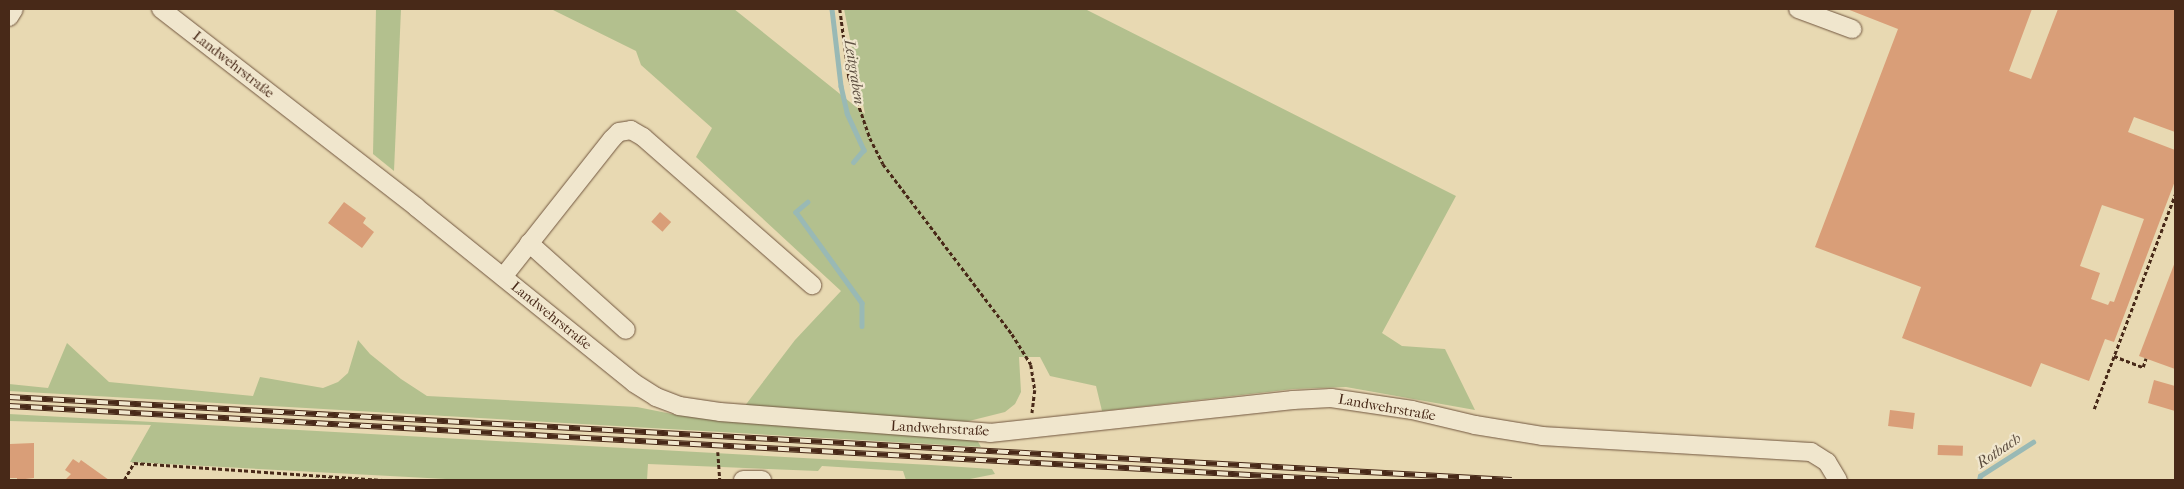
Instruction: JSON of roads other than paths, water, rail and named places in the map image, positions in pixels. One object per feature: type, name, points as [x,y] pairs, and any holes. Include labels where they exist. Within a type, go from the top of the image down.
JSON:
[{"type":"street","points":[[9,17],[14,9]]},
{"type":"street","name":"Landwehrstraße","points":[[161,9],[503,277],[634,383],[656,397],[679,406],[720,412],[990,433],[1293,400],[1332,398],[1395,407],[1475,425],[1542,436],[1811,452],[1827,462],[1838,480]]},
{"type":"street","points":[[1798,9],[1852,29]]},
{"type":"street","points":[[503,277],[612,139],[619,132],[631,130],[643,137],[812,285]]},
{"type":"street","points":[[529,244],[626,330]]},
{"type":"waterway","name":"Leitgraben","points":[[832,9],[841,86],[847,113],[864,150],[854,162]]},
{"type":"waterway","name":"Leitgraben","points":[[808,202],[796,212],[862,303],[862,326]]},
{"type":"waterway","name":"Rotbach","points":[[1979,480],[1980,476],[2033,442]]},
{"type":"railway","points":[[9,397],[1512,480]]},
{"type":"railway","points":[[9,406],[1339,480]]}]
